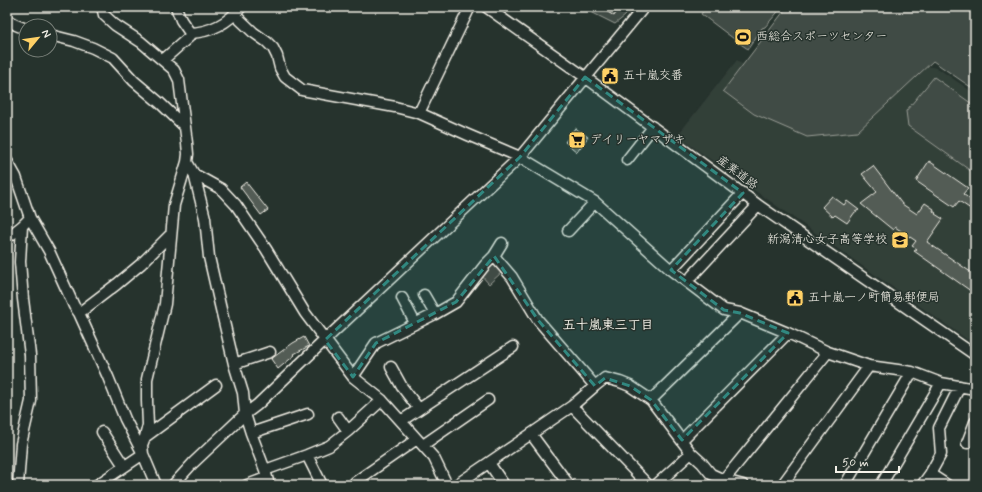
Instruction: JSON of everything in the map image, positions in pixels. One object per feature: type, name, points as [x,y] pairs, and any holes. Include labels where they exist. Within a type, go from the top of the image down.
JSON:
[{"type":"street","points":[[102,7],[104,15],[115,26],[141,42],[174,70],[179,80],[188,154],[174,205],[165,304],[147,379],[148,425],[142,445],[142,454]]},
{"type":"street","points":[[176,7],[181,20],[190,33]]},
{"type":"street","points":[[420,113],[470,7]]},
{"type":"street","name":"産業道路","points":[[486,7],[585,77],[758,205],[975,356]]},
{"type":"street","points":[[173,485],[245,414],[257,405],[520,157],[644,7]]},
{"type":"street","points":[[190,33],[218,27],[238,11],[253,32],[273,48],[285,78],[302,90],[420,113],[520,157],[595,202],[671,270],[724,310],[740,313],[828,352],[869,366],[912,372],[941,383],[975,389]]},
{"type":"street","points":[[7,20],[18,26]]},
{"type":"street","points":[[163,60],[189,38],[190,33]]},
{"type":"street","points":[[58,37],[87,45],[113,58],[134,81],[184,126]]},
{"type":"street","points":[[627,160],[653,127]]},
{"type":"street","points":[[7,161],[16,177],[30,218],[49,251],[108,377],[125,419],[156,485]]},
{"type":"street","points":[[187,162],[194,174],[204,218],[211,264],[225,332],[243,393],[245,414],[267,477]]},
{"type":"street","points":[[194,174],[221,189],[236,205],[266,249],[305,312],[325,340],[353,377],[382,400],[434,458],[447,485]]},
{"type":"street","points":[[671,270],[743,193]]},
{"type":"street","points":[[568,231],[595,202]]},
{"type":"street","points":[[692,276],[758,205]]},
{"type":"street","points":[[7,238],[30,218]]},
{"type":"street","points":[[18,485],[21,444],[31,400],[30,355],[20,262],[22,226]]},
{"type":"street","points":[[78,313],[136,269],[171,234]]},
{"type":"street","points":[[353,377],[376,343],[456,302],[485,265],[494,256],[502,243]]},
{"type":"street","points":[[494,256],[512,277],[538,320],[595,386]]},
{"type":"street","points":[[424,295],[435,314]]},
{"type":"street","points":[[402,298],[415,323]]},
{"type":"street","points":[[651,400],[740,313]]},
{"type":"street","points":[[682,440],[788,333]]},
{"type":"street","points":[[401,421],[514,346]]},
{"type":"street","points":[[234,364],[270,352]]},
{"type":"street","points":[[456,485],[572,406],[605,378],[630,386],[651,400],[691,453],[711,474],[733,483],[828,352]]},
{"type":"street","points":[[782,485],[869,366]]},
{"type":"street","points":[[391,367],[402,387],[419,409]]},
{"type":"street","points":[[845,485],[912,372]]},
{"type":"street","points":[[881,485],[941,383]]},
{"type":"street","points":[[145,437],[216,385]]},
{"type":"street","points":[[922,485],[941,454],[939,428],[960,386]]},
{"type":"street","points":[[247,485],[267,477],[307,455],[329,446],[382,400]]},
{"type":"street","points":[[356,485],[355,482],[488,400]]},
{"type":"street","points":[[572,406],[648,485]]},
{"type":"street","points":[[251,433],[308,414]]},
{"type":"street","points":[[338,417],[348,431]]},
{"type":"street","points":[[967,443],[975,422]]},
{"type":"street","points":[[102,432],[124,466]]},
{"type":"street","points":[[531,434],[569,485]]},
{"type":"street","points":[[656,485],[691,453]]},
{"type":"street","points":[[97,485],[142,454]]},
{"type":"street","points":[[307,455],[322,485]]},
{"type":"street","points":[[489,463],[504,485]]},
{"type":"street","points":[[930,474],[947,485]]},
{"type":"highlighted area","points":[[585,77],[743,193],[671,270],[724,310],[740,313],[788,333],[682,440],[651,400],[630,386],[605,378],[595,386],[538,320],[494,256],[456,302],[376,343],[353,377],[325,340],[520,157]]},
{"type":"shaded area","points":[[581,7],[632,7],[625,16],[615,24]]},
{"type":"shaded area","name":"西総合スポーツセンター","points":[[706,7],[782,7],[765,27],[762,28],[748,49],[701,14]]},
{"type":"shaded area","points":[[787,7],[975,7],[975,90],[933,61],[857,132],[807,137],[754,114],[723,91]]},
{"type":"shaded area","name":"新潟清心女子高等学校","points":[[737,60],[769,85],[928,66],[939,69],[975,94],[975,345],[677,136]]},
{"type":"shaded area","points":[[934,77],[975,106],[975,174],[908,126],[906,111]]},
{"type":"shaded area","points":[[494,262],[502,272],[489,284],[480,274]]},
{"type":"building","points":[[600,7],[620,7],[614,16]]},
{"type":"building","name":"五十嵐交番","points":[[609,70],[616,76],[611,82],[604,77]]},
{"type":"building","name":"デイリーヤマザキ","points":[[575,128],[588,137],[577,152],[565,142]]},
{"type":"building","points":[[929,161],[968,188],[963,194],[975,203],[975,212],[959,201],[954,207],[916,181]]},
{"type":"building","points":[[873,166],[902,204],[917,214],[925,203],[934,209],[933,211],[936,213],[935,214],[943,219],[927,242],[975,275],[975,294],[914,251],[917,249],[912,246],[916,241],[895,227],[893,230],[861,204],[877,192],[862,174]]},
{"type":"building","points":[[246,182],[268,210],[261,215],[240,187]]},
{"type":"building","points":[[832,196],[844,205],[847,201],[859,210],[855,212],[847,223],[835,215],[833,217],[822,207]]},
{"type":"building","points":[[304,337],[309,346],[294,354],[295,355],[278,369],[271,359]]},
{"type":"place","name":"西総合スポーツセンター","points":[[743,37]]},
{"type":"place","name":"五十嵐交番","points":[[610,76]]},
{"type":"place","name":"デイリーヤマザキ","points":[[577,140]]},
{"type":"place","name":"新潟清心女子高等学校","points":[[900,240]]},
{"type":"place","name":"五十嵐一ノ町簡易郵便局","points":[[795,298]]},
{"type":"district","name":"五十嵐東三丁目","points":[[608,325]]}]
